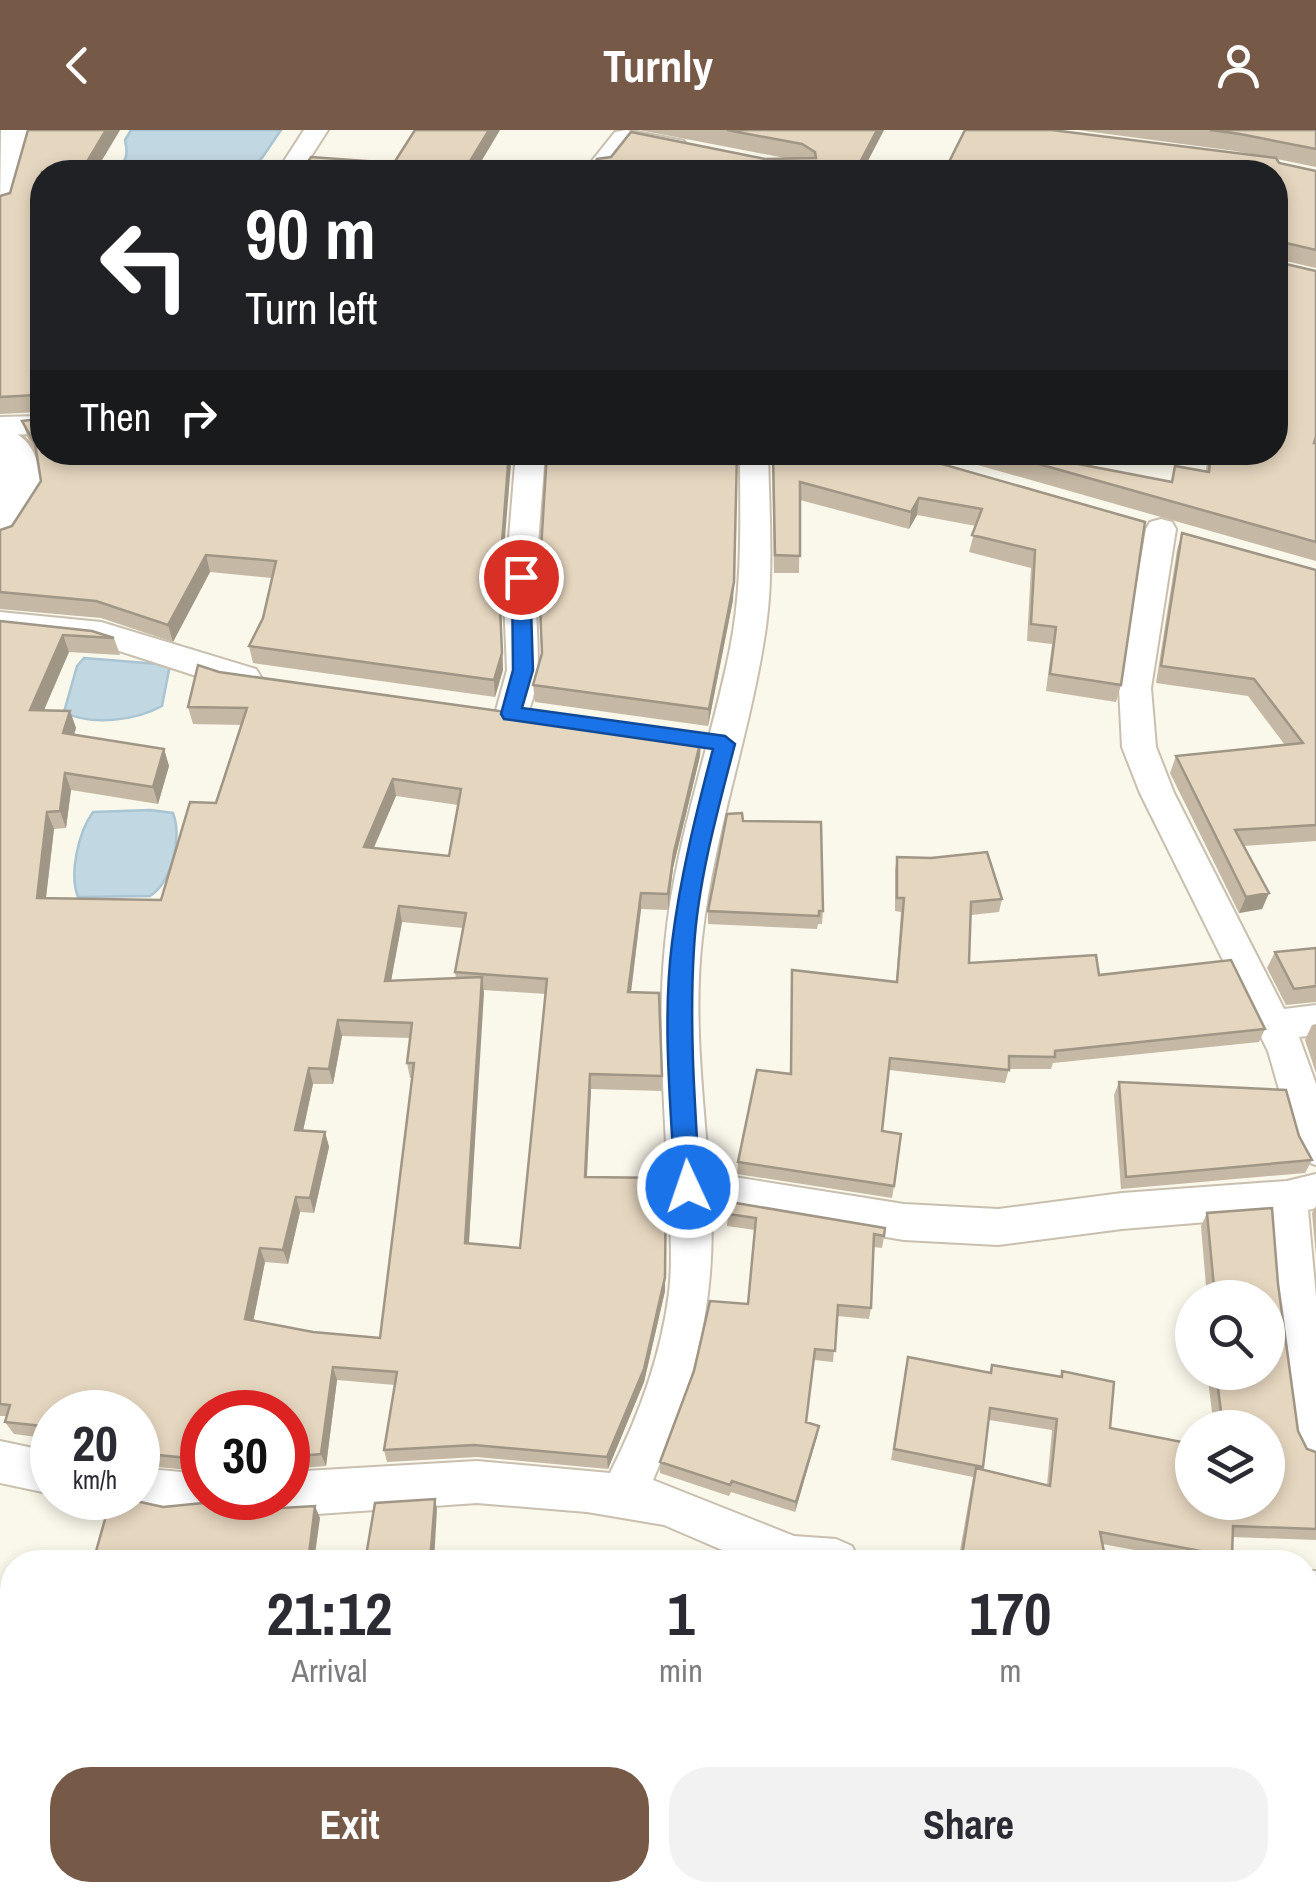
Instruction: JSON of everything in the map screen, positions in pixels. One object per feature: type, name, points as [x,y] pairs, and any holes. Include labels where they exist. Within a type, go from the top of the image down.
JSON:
[{"type":"street","points":[[0,201],[8,151],[18,130]]},
{"type":"street","points":[[297,160],[316,130]]},
{"type":"street","points":[[605,160],[624,137],[704,152]]},
{"type":"street","points":[[0,426],[30,425]]},
{"type":"street","points":[[0,440],[16,452],[23,496],[0,532]]},
{"type":"street","points":[[511,714],[523,670],[520,599],[530,465]]},
{"type":"street","points":[[621,1498],[640,1462],[674,1372],[692,1263],[681,1070],[683,945],[701,838],[747,645],[752,600],[754,465]]},
{"type":"street","points":[[1196,539],[1146,524],[1135,688],[1139,747],[1157,794],[1287,1051],[1316,1148]]},
{"type":"street","points":[[0,623],[102,633],[224,674],[278,682]]},
{"type":"street","points":[[474,709],[549,719]]},
{"type":"street","points":[[686,738],[725,744]]},
{"type":"street","points":[[1274,1026],[1316,1020]]},
{"type":"street","points":[[688,1187],[904,1222],[998,1226],[1302,1195],[1295,1296],[1316,1442]]},
{"type":"street","points":[[0,1462],[30,1468]]},
{"type":"street","points":[[310,1493],[477,1482],[587,1490],[666,1504],[774,1550]]},
{"type":"water","points":[[131,130],[281,130],[260,160],[124,160],[125,140]]},
{"type":"water","points":[[84,658],[170,665],[162,706],[113,720],[87,719],[64,712],[77,666]]},
{"type":"water","points":[[93,812],[173,813],[175,823],[173,858],[158,889],[150,896],[78,897],[74,877],[76,854]]},
{"type":"building","points":[[28,130],[106,130],[88,160],[30,160],[30,395],[0,397],[0,196],[10,193]]},
{"type":"building","points":[[415,130],[489,130],[471,160],[396,160]]},
{"type":"building","points":[[727,130],[877,130],[861,160],[596,160],[611,157],[631,132],[765,159],[816,158],[815,152],[802,144]]},
{"type":"building","points":[[965,130],[1052,130],[1277,160],[950,160]]},
{"type":"building","points":[[1210,130],[1316,130],[1316,149],[1240,134]]},
{"type":"building","points":[[311,157],[352,160],[309,160]]},
{"type":"building","points":[[1288,165],[1316,171],[1316,250],[1288,243]]},
{"type":"building","points":[[1288,265],[1316,271],[1316,542],[1042,465],[1084,465],[1172,482],[1175,466],[1209,472],[1210,465],[1288,465]]},
{"type":"building","points":[[38,465],[508,465],[499,582],[502,653],[494,680],[249,646],[263,618],[276,561],[206,555],[168,625],[96,601],[0,592],[0,530],[12,526],[41,481]]},
{"type":"building","points":[[546,465],[737,465],[734,582],[709,709],[533,685],[542,653],[539,582]]},
{"type":"building","points":[[773,465],[946,465],[1145,522],[1121,685],[1050,674],[1056,627],[1031,624],[1035,550],[972,535],[982,509],[919,498],[911,512],[800,482],[800,556],[775,555]]},
{"type":"building","points":[[1182,533],[1316,570],[1316,825],[1235,830],[1269,893],[1246,897],[1176,756],[1303,743],[1254,679],[1161,666]]},
{"type":"building","points":[[0,621],[92,631],[114,638],[63,635],[30,710],[70,711],[63,733],[164,749],[153,787],[65,773],[60,811],[47,812],[37,898],[161,900],[190,802],[216,803],[247,708],[188,707],[198,665],[219,672],[701,739],[668,894],[641,893],[628,992],[659,993],[662,1076],[590,1074],[585,1177],[666,1178],[665,1277],[644,1369],[607,1457],[474,1445],[384,1450],[397,1372],[333,1367],[321,1454],[310,1455],[310,1390],[180,1390],[180,1457],[160,1455],[160,1390],[30,1390],[30,1425],[5,1422],[10,1405],[0,1404]],"holes":[[[393,779],[461,789],[449,856],[364,847]],[[399,906],[466,913],[455,972],[547,979],[520,1248],[465,1243],[482,977],[385,981]],[[338,1020],[412,1023],[407,1063],[414,1063],[380,1338],[313,1332],[245,1319],[260,1248],[283,1250],[296,1197],[310,1198],[325,1132],[295,1130],[309,1068],[329,1069]]]},
{"type":"building","points":[[742,813],[743,821],[821,822],[823,911],[819,911],[819,916],[708,911],[727,814]]},
{"type":"building","points":[[987,852],[1002,899],[971,902],[969,963],[1096,955],[1099,975],[1231,960],[1265,1029],[1055,1051],[1055,1057],[1009,1056],[1009,1070],[890,1058],[882,1131],[901,1134],[894,1186],[738,1162],[757,1070],[791,1074],[792,970],[897,982],[904,898],[897,898],[897,857]]},
{"type":"building","points":[[1316,948],[1316,986],[1294,989],[1275,952]]},
{"type":"building","points":[[1119,1082],[1286,1090],[1299,1136],[1312,1160],[1126,1177]]},
{"type":"building","points":[[730,1202],[885,1228],[884,1236],[874,1234],[871,1308],[838,1305],[835,1351],[815,1349],[806,1422],[819,1426],[796,1502],[660,1462],[694,1371],[710,1301],[748,1304],[756,1218],[728,1214]]},
{"type":"building","points":[[1272,1208],[1278,1280],[1213,1280],[1207,1213]]},
{"type":"building","points":[[1285,1335],[1298,1431],[1307,1449],[1316,1452],[1316,1529],[1233,1526],[1232,1550],[1195,1550],[1100,1532],[1104,1550],[963,1550],[976,1468],[1050,1486],[1057,1419],[990,1408],[983,1467],[894,1449],[908,1357],[991,1373],[992,1365],[1062,1377],[1062,1371],[1114,1382],[1110,1428],[1175,1441],[1175,1520],[1285,1520],[1285,1410],[1221,1410],[1218,1390],[1285,1390]]},
{"type":"building","points":[[435,1499],[431,1550],[367,1550],[375,1503]]},
{"type":"building","points":[[180,1505],[180,1520],[310,1520],[310,1506],[315,1506],[310,1550],[96,1550],[105,1520],[160,1520],[160,1506]]},
{"type":"route","points":[[521,577],[523,670],[511,714],[725,744],[694,872],[683,945],[681,1070],[688,1187]]}]
